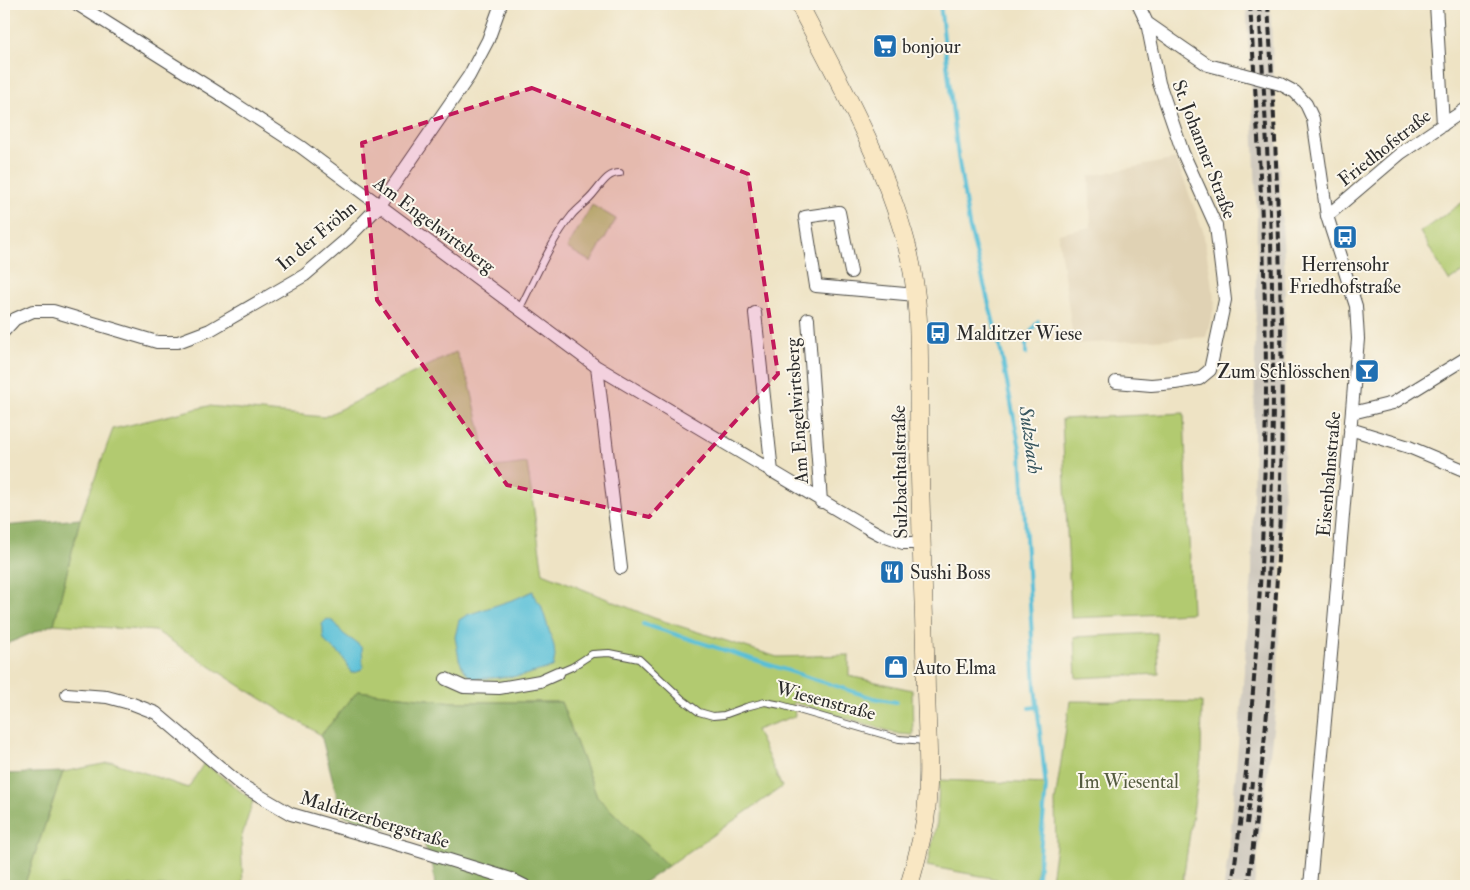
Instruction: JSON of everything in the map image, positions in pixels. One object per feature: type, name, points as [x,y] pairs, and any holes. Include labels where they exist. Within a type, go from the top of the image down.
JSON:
[{"type":"main road","name":"Sulzbachtalstraße","points":[[800,4],[870,143],[883,174],[907,247],[916,295],[920,330],[921,543],[928,787],[925,820],[918,856],[909,886]]},
{"type":"street","name":"Am Engelwirtsberg","points":[[77,4],[285,137],[380,205],[597,367],[821,502],[883,536],[903,543],[921,543]]},
{"type":"street","name":"In der Fröhn","points":[[4,331],[15,319],[32,311],[53,311],[157,342],[178,342],[210,330],[305,275],[347,239],[380,205],[469,76],[488,40],[501,4]]},
{"type":"street","name":"St. Johanner Straße","points":[[1116,382],[1151,385],[1199,379],[1210,370],[1225,300],[1216,226],[1183,153],[1158,83],[1147,24],[1138,4]]},
{"type":"street","points":[[1436,4],[1443,125]]},
{"type":"street","name":"St. Johanner Straße","points":[[1147,24],[1208,65],[1280,84]]},
{"type":"street","name":"Eisenbahnstraße","points":[[1280,84],[1295,92],[1306,104],[1313,119],[1327,216],[1356,306],[1358,338],[1310,886]]},
{"type":"street","name":"Friedhofstraße","points":[[1327,216],[1401,153],[1466,109]]},
{"type":"street","points":[[851,272],[839,212],[805,217],[816,286],[916,295]]},
{"type":"street","name":"Am Engelwirtsberg","points":[[755,312],[772,472]]},
{"type":"street","name":"Am Engelwirtsberg","points":[[808,319],[821,502]]},
{"type":"street","points":[[1352,413],[1394,403],[1466,358]]},
{"type":"street","points":[[597,367],[621,568]]},
{"type":"street","points":[[1350,429],[1408,447],[1466,471]]},
{"type":"street","name":"Wiesenstraße","points":[[446,680],[464,687],[499,688],[540,681],[558,673]]},
{"type":"street","name":"Malditzerbergstraße","points":[[67,694],[107,697],[156,713],[241,786],[291,814],[511,879],[525,886]]},
{"type":"lane","points":[[519,310],[555,241],[568,221],[608,176],[620,173]]},
{"type":"lane","name":"Wiesenstraße","points":[[558,673],[572,667],[592,654],[609,653],[640,659],[688,704],[699,712],[713,716],[724,715],[765,702],[899,739],[928,742]]},
{"type":"highlighted area","points":[[532,88],[748,174],[778,374],[649,517],[507,485],[377,300],[362,143]]},
{"type":"shaded area","points":[[1246,4],[1270,4],[1285,274],[1284,485],[1277,696],[1254,886],[1224,886],[1230,841],[1252,575],[1257,219]]},
{"type":"shaded area","points":[[1176,159],[1203,231],[1215,304],[1206,337],[1074,344],[1058,234],[1091,227],[1089,176]]},
{"type":"green space","points":[[1466,200],[1466,270],[1449,281],[1420,232]]},
{"type":"green space","points":[[592,205],[616,219],[591,262],[567,248]]},
{"type":"green space","points":[[456,352],[470,385],[489,468],[527,463],[543,573],[654,618],[777,657],[849,655],[849,676],[912,690],[913,735],[899,734],[793,702],[795,716],[756,730],[782,787],[668,866],[597,797],[561,702],[453,702],[358,691],[321,735],[242,687],[156,631],[54,624],[80,519],[113,429],[208,406],[324,417]]},
{"type":"green space","points":[[1184,413],[1192,613],[1071,618],[1062,419]]},
{"type":"green space","points":[[80,519],[54,624],[4,645],[4,526]]},
{"type":"green space","points":[[1157,633],[1159,674],[1076,678],[1074,637]]},
{"type":"green space","points":[[358,691],[453,702],[561,702],[597,797],[668,866],[639,886],[435,886],[433,867],[422,839],[342,815],[321,735]]},
{"type":"green space","name":"Im Wiesental","points":[[1070,701],[1202,702],[1201,759],[1182,886],[1050,886],[1056,846],[1055,802]]},
{"type":"green space","points":[[113,762],[188,788],[204,763],[253,801],[241,839],[243,886],[24,886],[63,772]]},
{"type":"green space","points":[[63,772],[24,886],[4,886],[4,774]]},
{"type":"green space","points":[[939,780],[1047,784],[1035,886],[997,886],[997,879],[927,866],[937,822]]},
{"type":"water","points":[[533,591],[534,596],[541,605],[554,646],[553,667],[521,676],[472,679],[463,669],[459,659],[455,637],[459,620],[467,615]]},
{"type":"water","points":[[327,619],[334,622],[342,633],[362,648],[363,668],[357,672],[351,673],[341,655],[325,641],[322,624]]},
{"type":"waterway","name":"Sulzbach","points":[[940,4],[957,149],[969,225],[1001,352],[1021,454],[1035,687],[1046,787],[1037,886]]},
{"type":"waterway","points":[[1026,354],[1026,339],[1038,321]]},
{"type":"waterway","points":[[643,624],[873,698],[896,702]]},
{"type":"waterway","points":[[1029,708],[1037,707]]},
{"type":"railway","points":[[1232,886],[1244,787],[1257,643],[1263,517],[1266,390],[1259,148],[1250,4]]},
{"type":"railway","points":[[1259,4],[1269,183],[1273,329],[1272,483],[1267,598]]},
{"type":"railway","points":[[1248,886],[1269,685],[1277,584],[1281,483],[1282,363],[1279,243],[1268,4]]},
{"type":"railway","points":[[1247,824],[1252,782]]},
{"type":"place","name":"bonjour","points":[[885,46]]},
{"type":"place","name":"Herrensohr Friedhofstraße","points":[[1345,237]]},
{"type":"place","name":"Malditzer Wiese","points":[[938,333]]},
{"type":"place","name":"Zum Schlösschen","points":[[1367,371]]},
{"type":"place","name":"Sushi Boss","points":[[892,572]]},
{"type":"place","name":"Auto Elma","points":[[896,667]]}]
